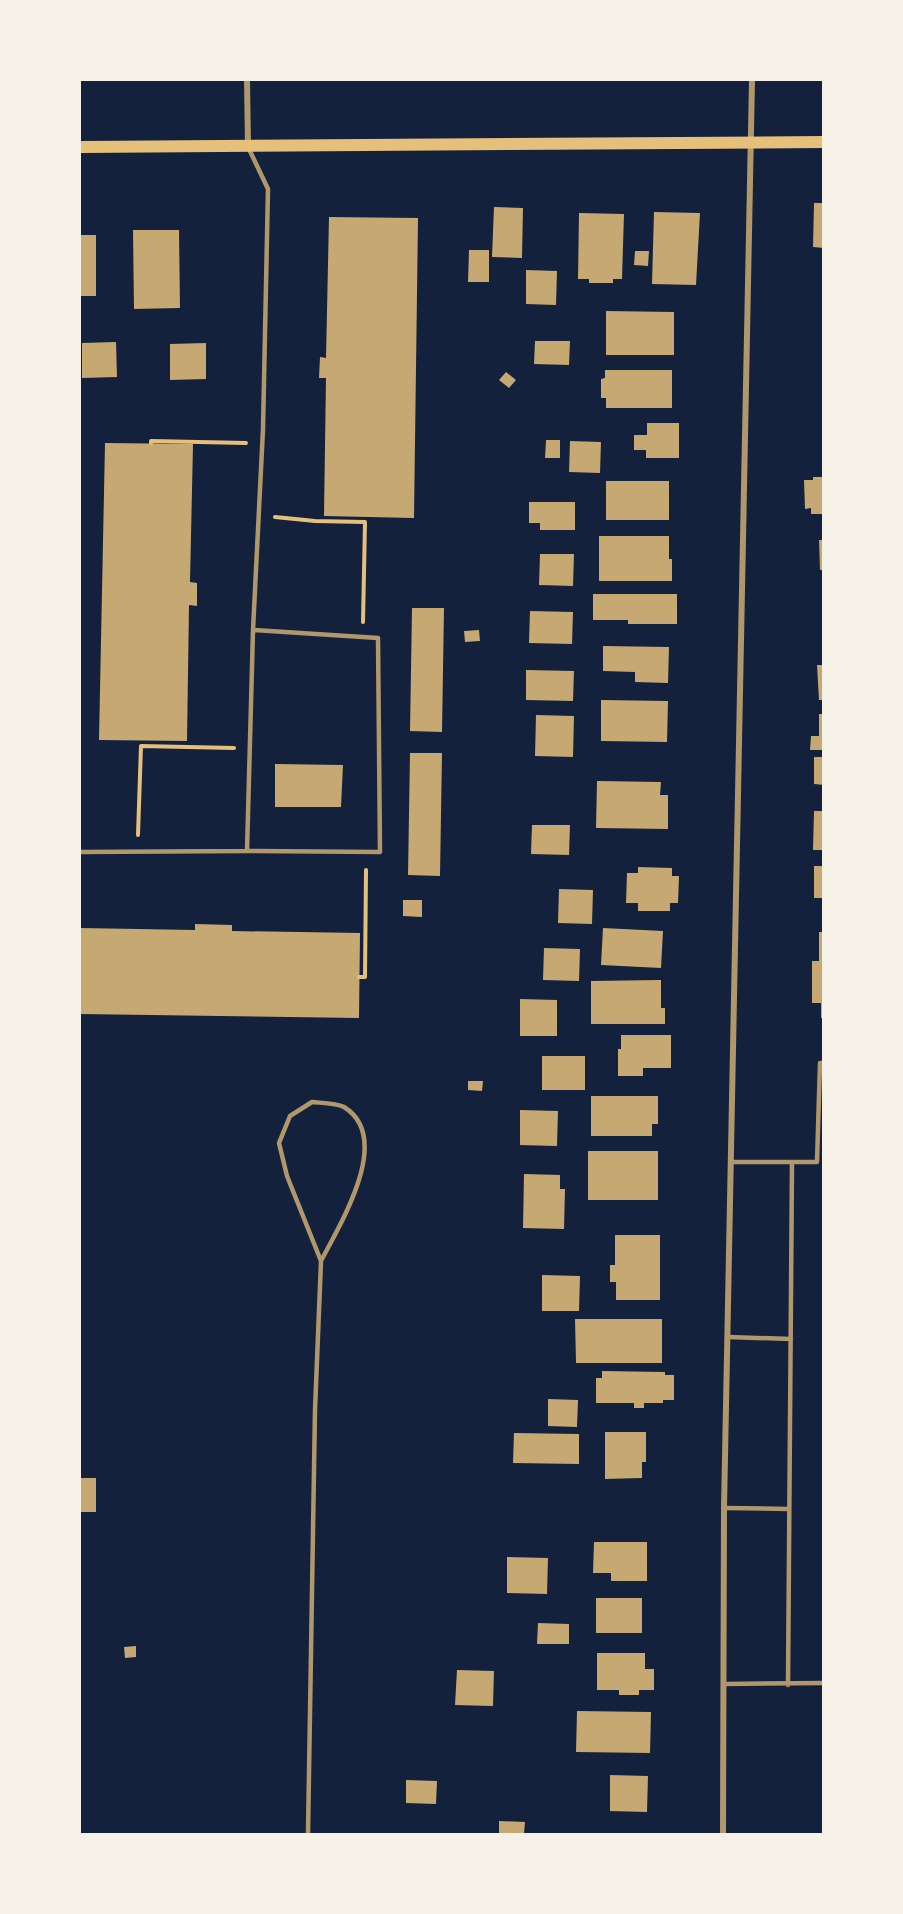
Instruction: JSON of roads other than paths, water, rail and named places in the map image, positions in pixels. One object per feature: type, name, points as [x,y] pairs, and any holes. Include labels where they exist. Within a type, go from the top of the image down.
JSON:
[{"type":"main road","points":[[80,147],[824,142]]},
{"type":"street","points":[[247,80],[248,146]]},
{"type":"street","points":[[723,1834],[724,1508],[752,80]]},
{"type":"lane","points":[[247,850],[253,630],[262,444],[268,189],[248,146]]},
{"type":"lane","points":[[80,852],[247,850],[380,852],[378,638],[253,630]]},
{"type":"lane","points":[[731,1162],[818,1162],[820,1063],[824,1063]]},
{"type":"lane","points":[[308,1834],[315,1410],[321,1261],[357,1185],[366,1147],[359,1121],[343,1106],[312,1102],[290,1116],[279,1143],[287,1176],[321,1261]]},
{"type":"lane","points":[[788,1685],[792,1162]]},
{"type":"lane","points":[[728,1337],[791,1339]]},
{"type":"lane","points":[[724,1508],[789,1509]]},
{"type":"lane","points":[[724,1684],[824,1683]]}]
